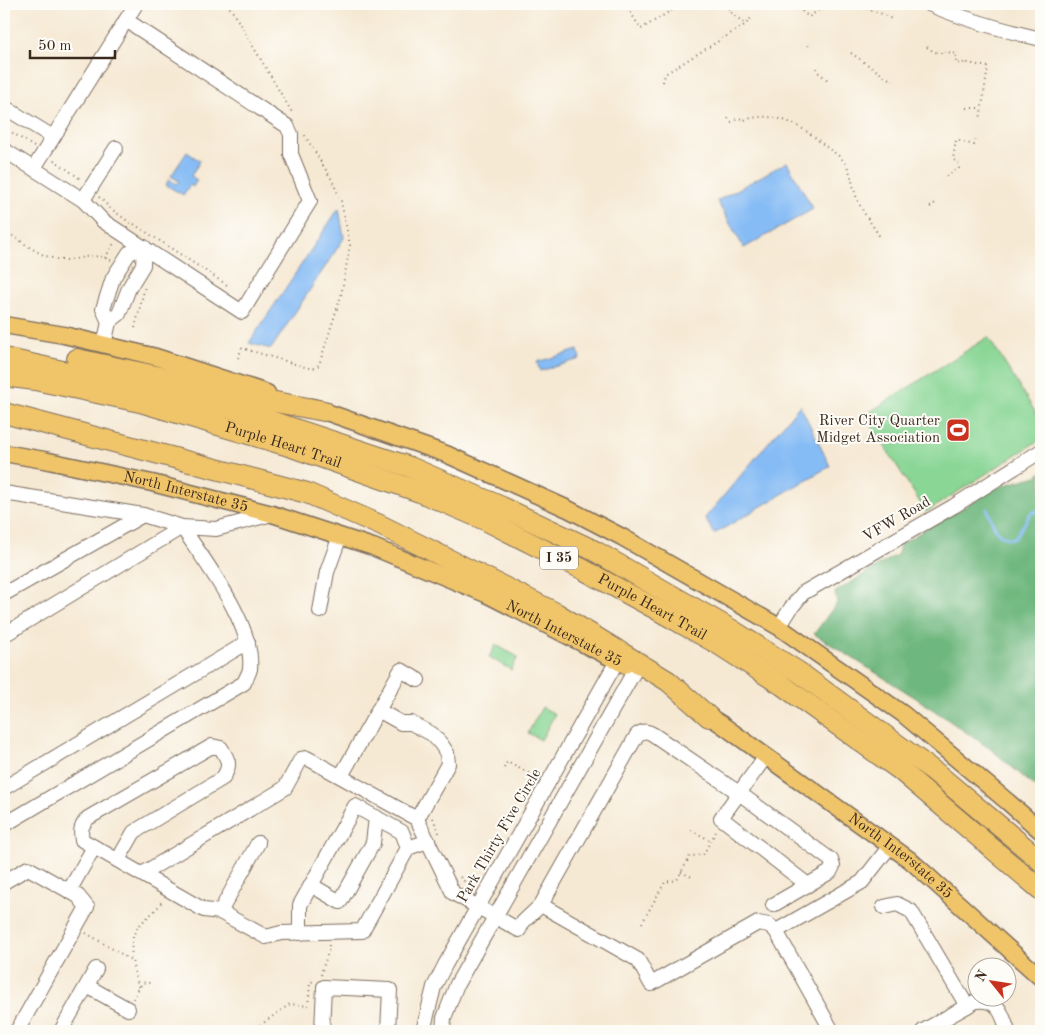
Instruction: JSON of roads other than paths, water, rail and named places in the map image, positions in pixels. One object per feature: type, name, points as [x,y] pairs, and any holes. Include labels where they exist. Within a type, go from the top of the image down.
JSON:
[{"type":"highway","points":[[4,347],[63,356],[179,380],[227,393],[324,411]]},
{"type":"highway","name":"Purple Heart Trail","points":[[4,358],[224,407],[271,421],[410,467],[502,507],[595,551],[732,630],[800,673],[935,772],[1041,861]]},
{"type":"highway","name":"Purple Heart Trail","points":[[4,376],[35,380],[140,402],[292,447],[420,492],[485,520],[654,608],[718,644],[782,685],[900,770],[1041,890]]},
{"type":"highway","points":[[4,413],[307,493],[389,529],[556,613],[668,681],[709,716]]},
{"type":"main road","points":[[4,325],[64,335],[156,357],[324,411],[446,454],[568,509],[622,537],[779,627],[903,714],[1041,831]]},
{"type":"main road","name":"North Interstate 35","points":[[4,453],[152,483],[272,514],[373,547],[486,594],[635,670],[709,716],[910,860],[1041,978]]},
{"type":"street","points":[[34,168],[136,4]]},
{"type":"street","points":[[929,4],[991,27],[1041,39]]},
{"type":"street","points":[[4,150],[83,200],[103,221],[242,312],[310,201],[291,154],[291,134],[287,126],[126,20]]},
{"type":"street","points":[[4,107],[53,137]]},
{"type":"street","points":[[83,200],[116,148]]},
{"type":"street","points":[[104,344],[109,322],[103,309],[113,278],[129,253],[144,247]]},
{"type":"street","points":[[109,322],[120,314],[129,288],[143,265],[144,247]]},
{"type":"street","name":"VFW Road","points":[[779,627],[790,608],[803,593],[954,506],[1041,451]]},
{"type":"street","points":[[4,493],[142,515],[182,527],[216,529],[272,514]]},
{"type":"street","points":[[4,594],[142,515]]},
{"type":"street","points":[[4,636],[182,527]]},
{"type":"street","points":[[4,825],[244,683],[250,671],[248,642],[225,593],[182,527]]},
{"type":"street","points":[[320,611],[327,572],[340,536]]},
{"type":"street","points":[[4,788],[248,642]]},
{"type":"street","name":"Park Thirty Five Circle","points":[[423,1031],[434,987],[445,965],[617,661]]},
{"type":"street","points":[[341,776],[401,670],[418,680]]},
{"type":"street","points":[[443,1031],[444,1018],[456,984],[496,917],[635,670]]},
{"type":"street","points":[[378,710],[401,723],[411,723],[432,734],[442,744],[447,753],[448,764],[418,820]]},
{"type":"street","points":[[142,874],[285,788],[301,759],[311,759],[418,820],[453,893],[518,930],[523,922],[541,905],[637,734],[642,731],[654,735],[740,793],[831,860],[833,866],[830,872],[773,905]]},
{"type":"street","points":[[118,860],[134,832],[223,778],[229,769],[230,761],[221,748],[212,746],[88,818],[82,825],[80,832],[82,840],[204,910],[220,912],[266,937],[281,933],[362,931],[408,848],[428,841]]},
{"type":"street","points":[[766,756],[722,818],[808,885]]},
{"type":"street","points":[[300,933],[300,905],[355,806],[402,832],[408,848]]},
{"type":"street","points":[[310,885],[340,902],[373,843],[376,817]]},
{"type":"street","points":[[373,843],[396,828]]},
{"type":"street","points":[[220,912],[258,843]]},
{"type":"street","points":[[776,931],[862,882],[890,846]]},
{"type":"street","points":[[69,890],[94,847]]},
{"type":"street","points":[[4,882],[28,868],[69,890],[78,896],[87,907],[17,1031]]},
{"type":"street","points":[[884,907],[897,904],[910,911],[967,1006]]},
{"type":"street","points":[[541,905],[638,960],[650,984],[758,924],[769,925],[776,931],[832,1031]]},
{"type":"street","points":[[61,1031],[96,969]]},
{"type":"street","points":[[87,986],[128,1009]]},
{"type":"street","points":[[322,1031],[324,987],[390,990],[388,1031]]},
{"type":"street","points":[[923,1031],[976,1001],[984,1000],[1001,1009],[1008,1031]]},
{"type":"water","points":[[187,152],[200,161],[191,176],[197,180],[193,187],[190,185],[183,195],[166,185],[169,179],[176,184],[179,181],[171,176]]},
{"type":"water","points":[[787,162],[813,209],[744,248],[717,201]]},
{"type":"water","points":[[339,208],[344,238],[271,349],[249,343]]},
{"type":"water","points":[[578,350],[580,359],[540,371],[537,362]]},
{"type":"water","points":[[800,405],[830,466],[714,534],[705,518]]},
{"type":"waterway","points":[[987,509],[996,530],[999,534],[1008,538],[1015,538],[1031,513],[1041,510]]},
{"type":"place","name":"River City Quarter Midget Association","points":[[958,430]]}]
